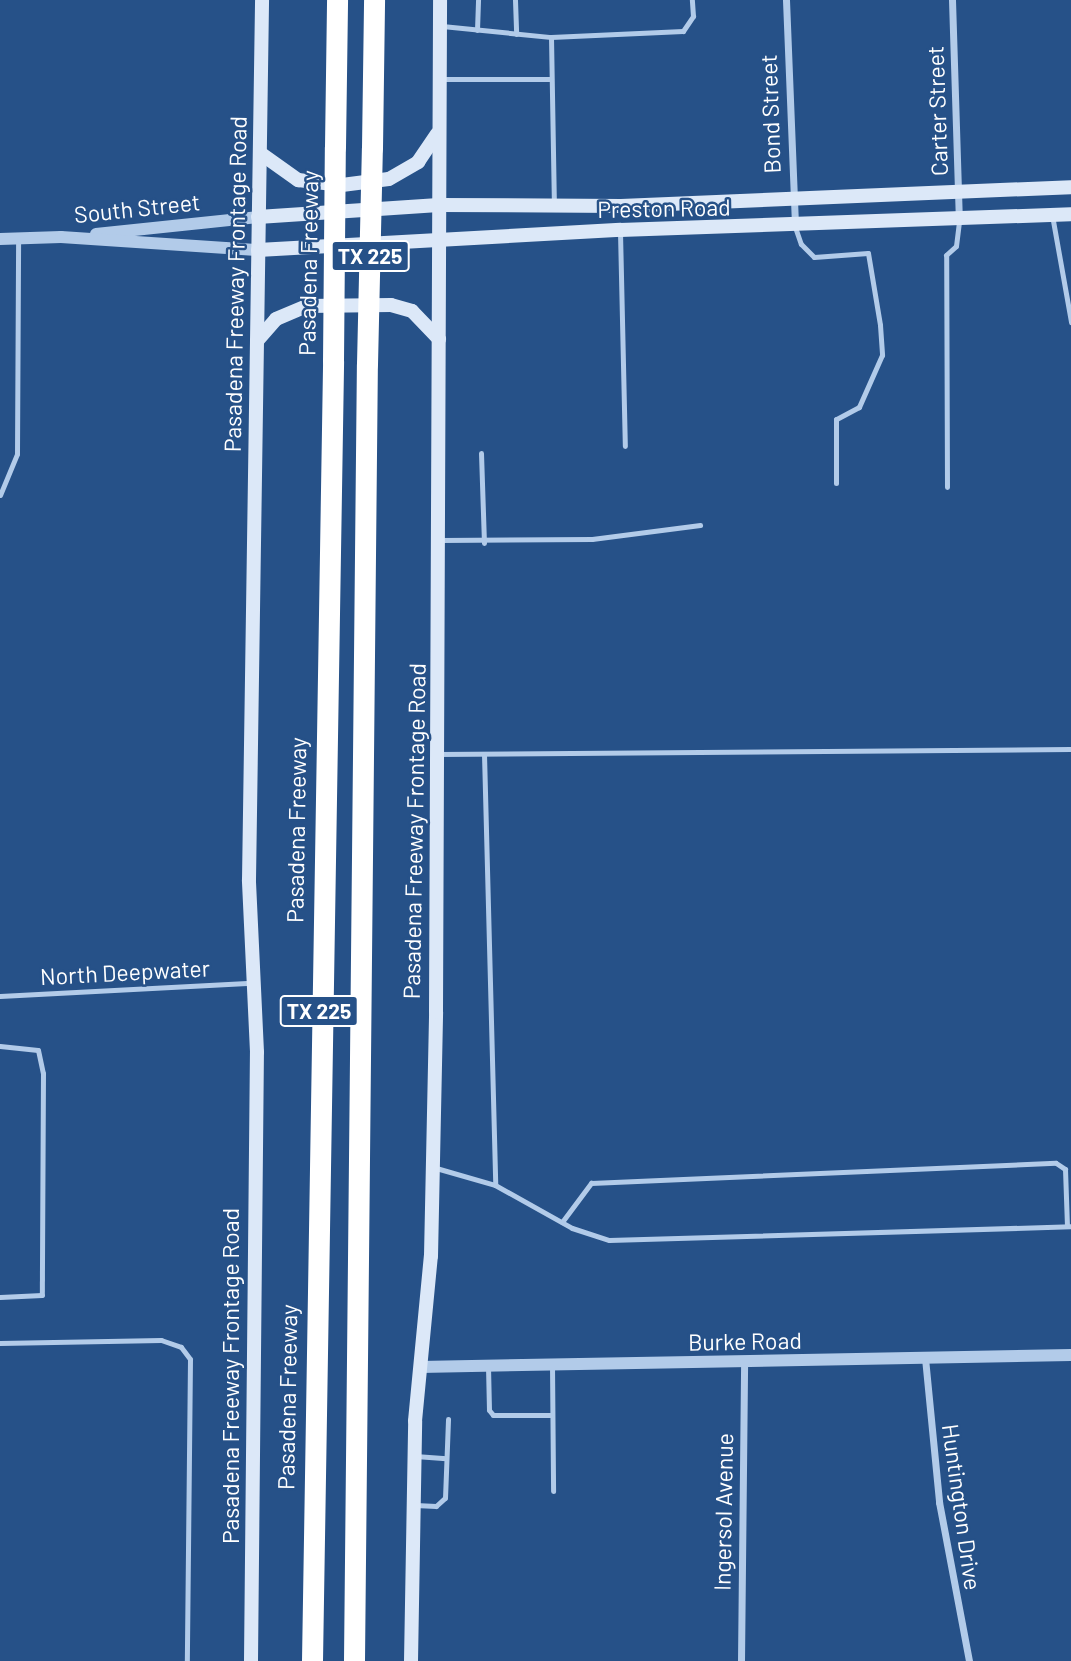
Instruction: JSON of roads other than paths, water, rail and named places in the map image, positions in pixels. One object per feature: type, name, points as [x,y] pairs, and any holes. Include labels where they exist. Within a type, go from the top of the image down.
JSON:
[{"type":"highway","name":"Pasadena Freeway","points":[[312,1661],[319,993],[333,361],[337,0]]},
{"type":"highway","name":"TX 225","points":[[354,1661],[367,364],[374,0]]},
{"type":"main road","name":"Pasadena Freeway Frontage Road","points":[[251,1661],[257,1052],[249,880],[262,0]]},
{"type":"main road","name":"Pasadena Freeway Frontage Road","points":[[411,1661],[414,1456],[431,1256],[433,1167],[441,540],[437,134],[440,0]]},
{"type":"main road","points":[[260,153],[298,180],[342,185],[389,179],[418,162],[437,134]]},
{"type":"main road","name":"Preston Road","points":[[258,217],[439,205],[621,206],[792,196],[1071,187]]},
{"type":"main road","points":[[620,230],[621,206]]},
{"type":"main road","name":"Preston Road","points":[[258,250],[620,230],[796,228],[1071,214]]},
{"type":"main road","points":[[257,341],[276,319],[306,306],[391,306],[412,311],[439,339]]},
{"type":"street","name":"Bond Street","points":[[786,0],[792,196],[796,228]]},
{"type":"street","name":"Carter Street","points":[[951,0],[959,220]]},
{"type":"street","name":"South Street","points":[[61,237],[258,217]]},
{"type":"street","points":[[0,239],[61,237],[258,250]]},
{"type":"street","name":"Burke Road","points":[[421,1367],[1071,1355]]},
{"type":"street","name":"Huntington Drive","points":[[925,1358],[939,1502],[969,1661]]},
{"type":"street","name":"Ingersol Avenue","points":[[741,1661],[744,1363]]},
{"type":"lane","points":[[477,30],[478,0]]},
{"type":"lane","points":[[515,0],[516,34]]},
{"type":"lane","points":[[440,26],[551,37],[683,31],[690,26],[692,0]]},
{"type":"lane","points":[[551,37],[555,207]]},
{"type":"lane","points":[[439,79],[551,79]]},
{"type":"lane","points":[[1052,215],[1071,322]]},
{"type":"lane","points":[[947,487],[946,255],[956,246],[959,220]]},
{"type":"lane","points":[[796,228],[801,244],[814,257],[868,253],[878,313],[882,355],[859,407],[836,419],[836,483]]},
{"type":"lane","points":[[620,230],[625,446]]},
{"type":"lane","points":[[0,495],[17,454],[18,239]]},
{"type":"lane","points":[[481,453],[484,543]]},
{"type":"lane","points":[[441,540],[484,543],[592,539],[699,525]]},
{"type":"lane","points":[[438,754],[1071,748]]},
{"type":"lane","points":[[484,754],[495,1185]]},
{"type":"lane","name":"North Deepwater","points":[[0,996],[252,983]]},
{"type":"lane","points":[[0,1046],[38,1050],[43,1100],[42,1295],[0,1297]]},
{"type":"lane","points":[[433,1167],[495,1185],[562,1222],[609,1240],[1069,1226],[1065,1169],[1056,1163],[591,1183],[562,1222]]},
{"type":"lane","points":[[0,1343],[161,1340],[181,1347],[190,1359],[187,1661]]},
{"type":"lane","points":[[552,1365],[553,1491]]},
{"type":"lane","points":[[488,1366],[489,1410],[493,1415],[552,1415]]},
{"type":"lane","points":[[412,1505],[436,1506],[445,1498],[448,1419]]},
{"type":"lane","points":[[414,1456],[446,1458]]}]
